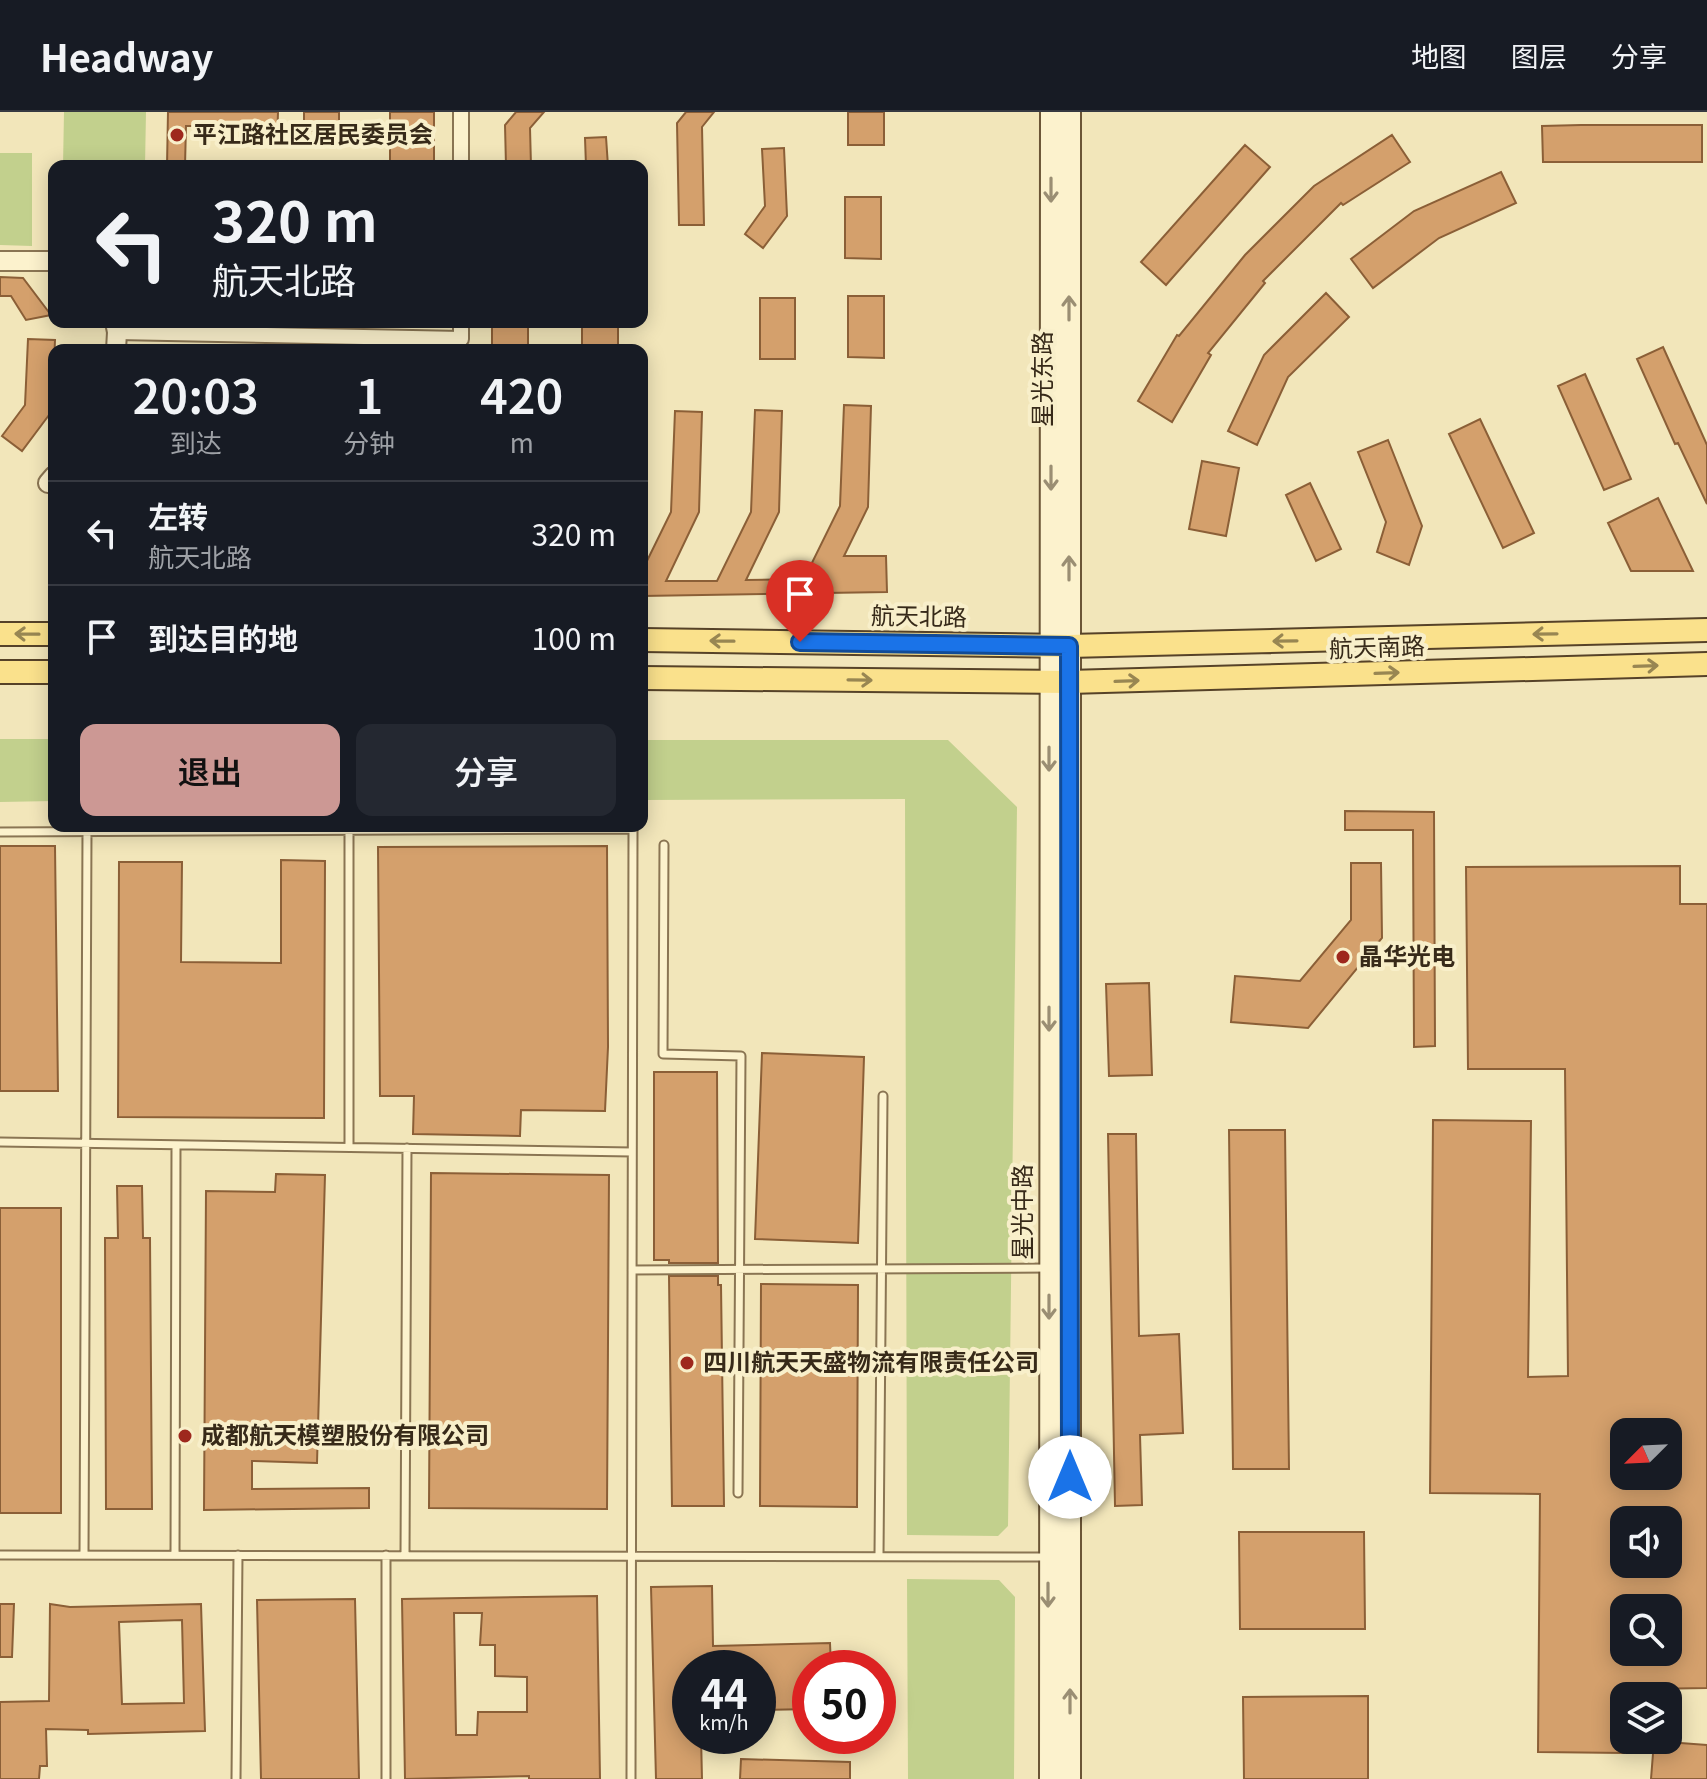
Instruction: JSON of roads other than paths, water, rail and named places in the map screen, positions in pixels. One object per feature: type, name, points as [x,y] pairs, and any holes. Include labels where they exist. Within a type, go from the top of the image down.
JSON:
[{"type":"main road","name":"星光东路","points":[[1051,112],[1060,645]]},
{"type":"main road","name":"星光东路","points":[[1060,645],[1070,112]]},
{"type":"main road","name":"航天南路","points":[[1060,645],[1707,630]]},
{"type":"main road","points":[[0,634],[48,634]]},
{"type":"main road","name":"航天北路","points":[[648,640],[1060,645]]},
{"type":"main road","name":"星光中路","points":[[1050,1779],[1050,1268],[1060,645]]},
{"type":"main road","name":"航天南路","points":[[1059,682],[1707,664]]},
{"type":"main road","points":[[0,672],[48,672]]},
{"type":"main road","points":[[648,678],[1059,682]]},
{"type":"main road","name":"星光中路","points":[[1059,682],[1070,1779]]},
{"type":"street","points":[[461,112],[461,160]]},
{"type":"street","points":[[0,261],[48,261]]},
{"type":"street","points":[[116,335],[461,339],[461,328]]},
{"type":"lane","points":[[0,832],[48,831]]},
{"type":"lane","points":[[84,1555],[87,832]]},
{"type":"lane","points":[[349,832],[349,1147]]},
{"type":"lane","points":[[631,1779],[633,832]]},
{"type":"lane","points":[[664,845],[663,1054],[741,1056],[738,1493]]},
{"type":"lane","points":[[879,1555],[883,1096]]},
{"type":"lane","points":[[0,1142],[632,1152]]},
{"type":"lane","points":[[175,1555],[176,1145]]},
{"type":"lane","points":[[405,1555],[407,1148]]},
{"type":"lane","points":[[632,1270],[1050,1268]]},
{"type":"lane","points":[[0,1555],[1048,1557]]},
{"type":"lane","points":[[236,1779],[238,1555]]},
{"type":"lane","points":[[386,1555],[386,1779]]},
{"type":"place","name":"平江路社区居民委员会","points":[[177,135]]},
{"type":"place","name":"晶华光电","points":[[1343,957]]},
{"type":"place","name":"四川航天天盛物流有限责任公司","points":[[687,1363]]},
{"type":"place","name":"成都航天模塑股份有限公司","points":[[185,1436]]}]
